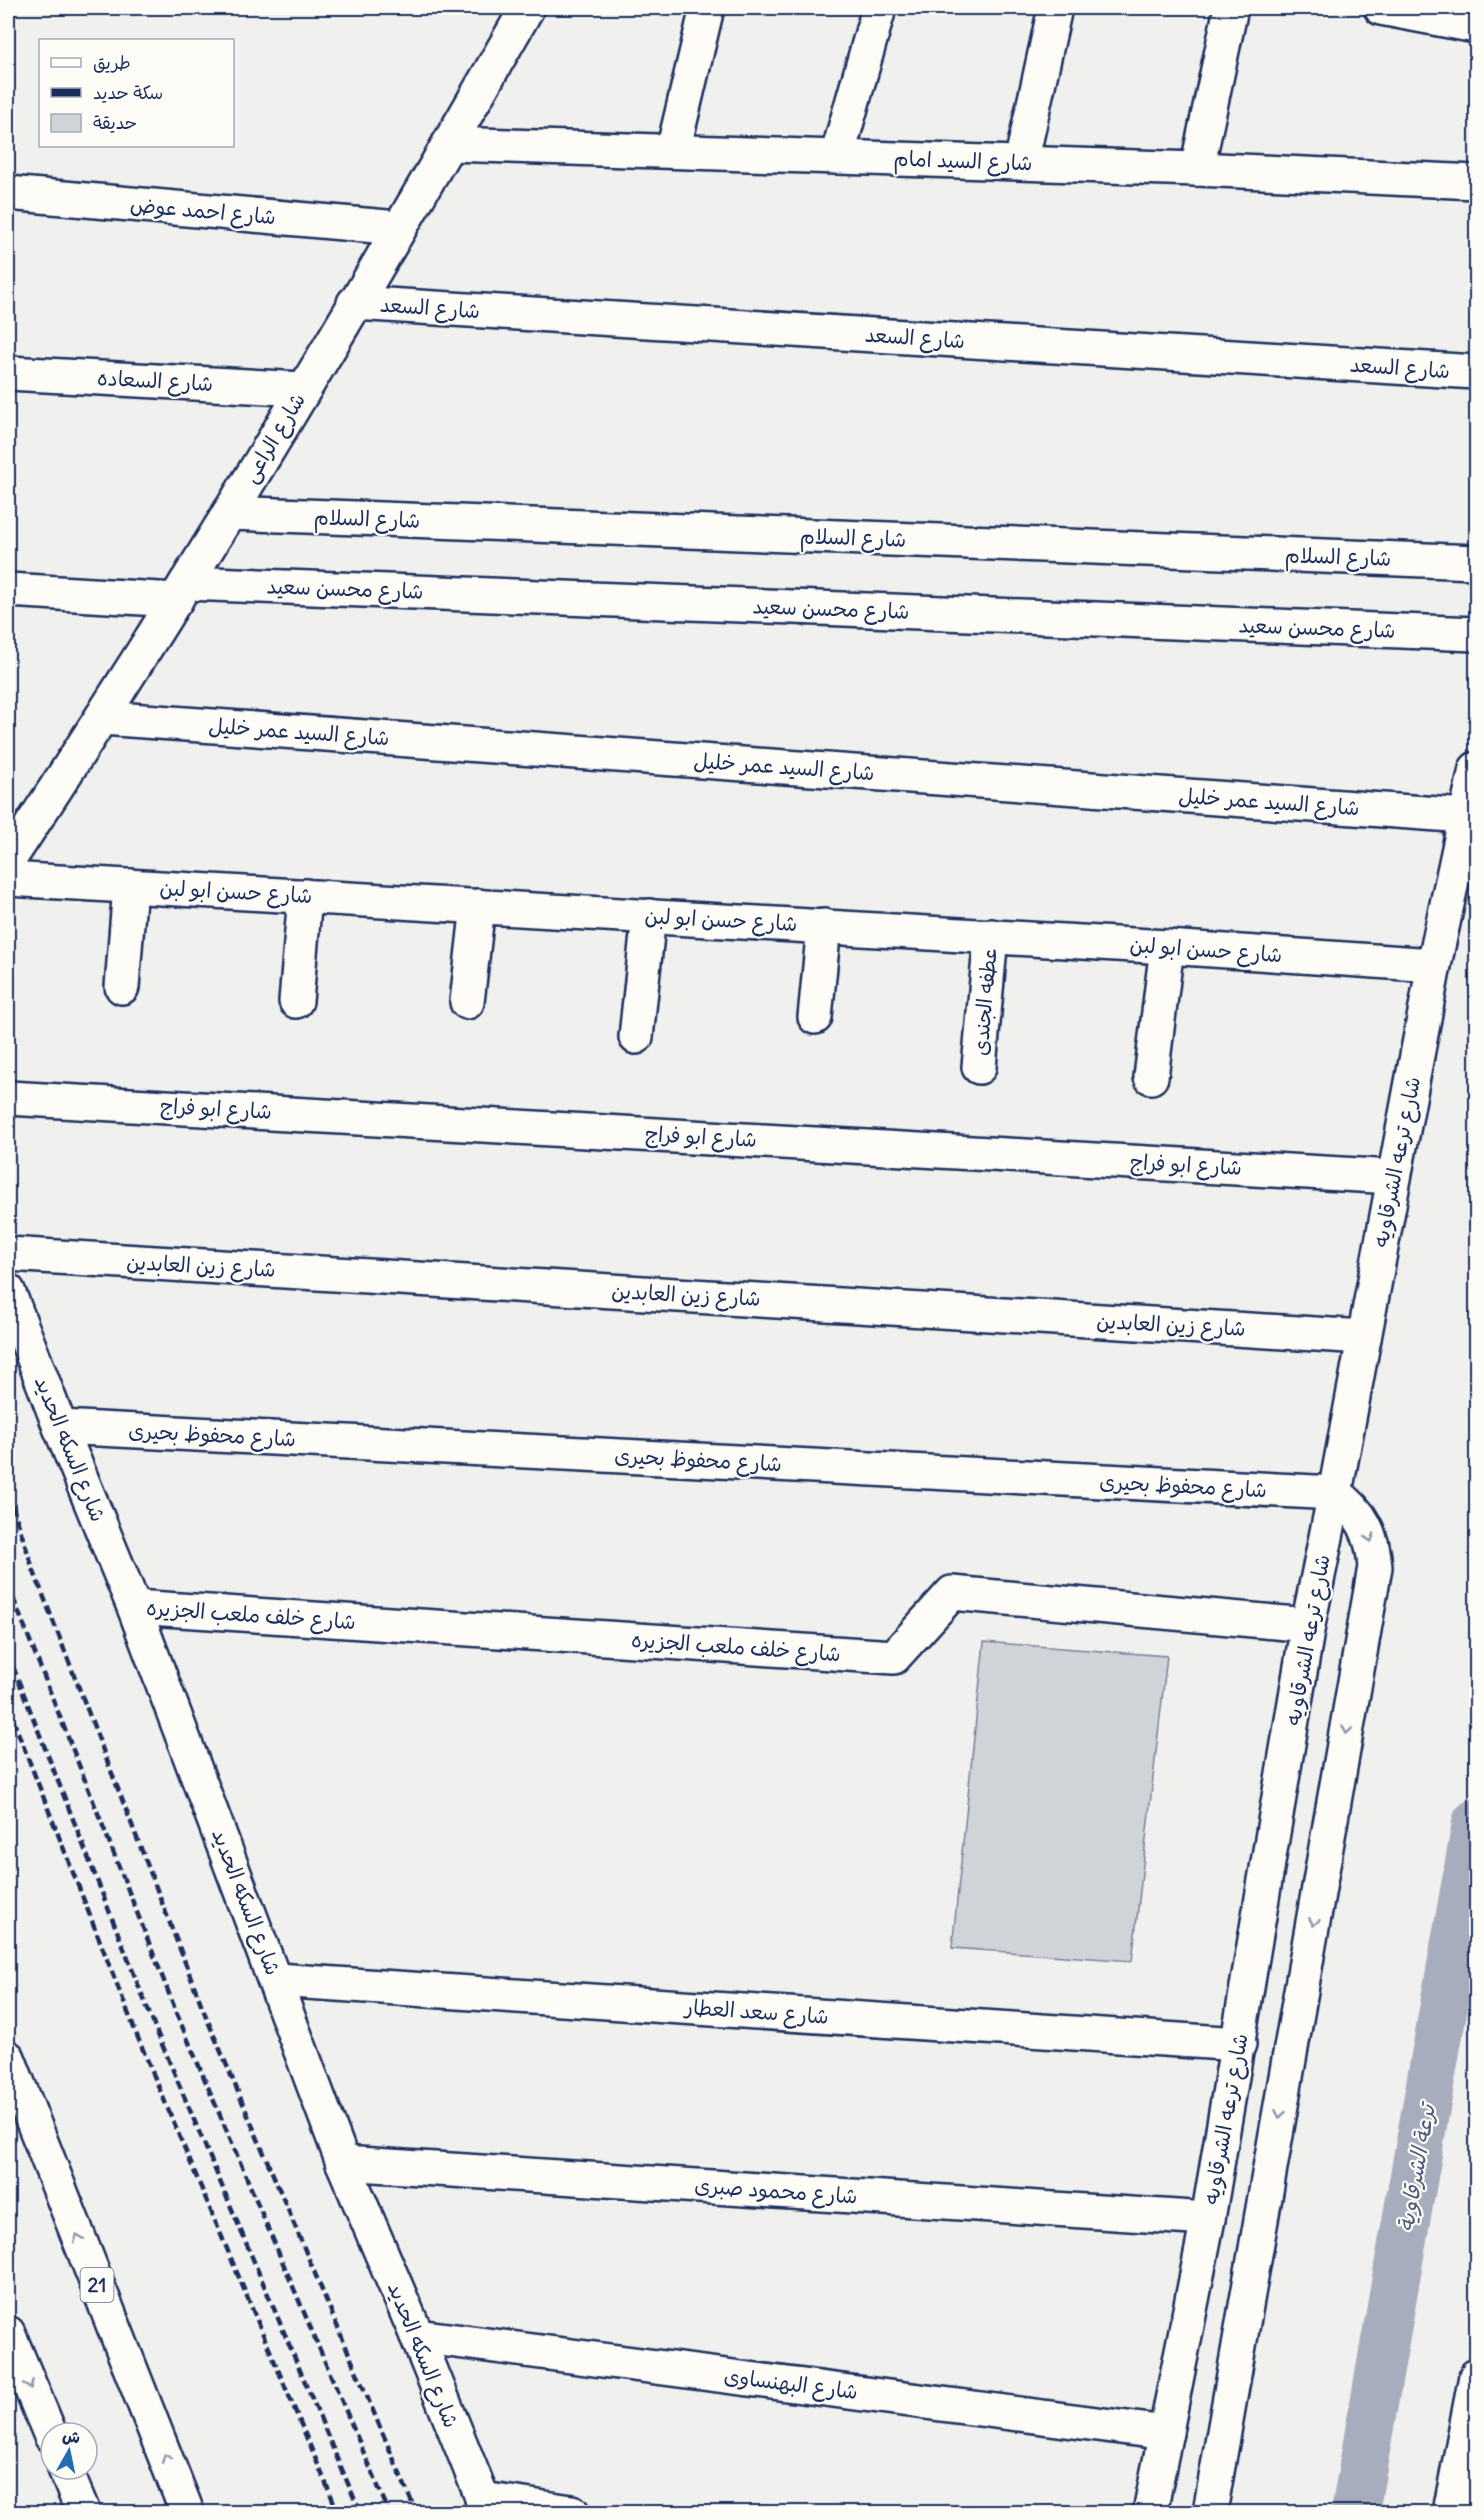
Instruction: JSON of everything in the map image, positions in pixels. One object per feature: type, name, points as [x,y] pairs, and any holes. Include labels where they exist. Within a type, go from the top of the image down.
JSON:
[{"type":"main road","name":"شارع الراعى","points":[[8,861],[102,718],[229,513],[449,144],[527,8]]},
{"type":"main road","points":[[673,151],[707,8]]},
{"type":"main road","points":[[837,157],[879,8]]},
{"type":"main road","points":[[1021,163],[1055,8]]},
{"type":"main road","points":[[1197,169],[1231,8]]},
{"type":"main road","points":[[1381,8],[1476,26]]},
{"type":"main road","name":"شارع السيد امام","points":[[449,144],[1197,169],[1476,182]]},
{"type":"main road","name":"شارع احمد عوض","points":[[8,194],[398,228]]},
{"type":"main road","name":"شارع السعد","points":[[354,303],[1476,372]]},
{"type":"main road","name":"شارع السعاده","points":[[8,373],[303,389]]},
{"type":"main road","name":"شارع السلام","points":[[229,513],[1476,562]]},
{"type":"main road","name":"شارع محسن سعيد","points":[[8,590],[181,591],[1476,634]]},
{"type":"main road","name":"شارع السيد عمر خليل","points":[[102,718],[1466,816]]},
{"type":"main road","name":"شارع ترعه الشرقاويه","points":[[1150,2512],[1208,2219],[1308,1625],[1434,965],[1476,769]]},
{"type":"main road","name":"شارع حسن ابو لبن","points":[[8,879],[1167,946],[1434,965]]},
{"type":"main road","points":[[122,987],[130,886]]},
{"type":"main road","points":[[296,1001],[305,896]]},
{"type":"main road","points":[[467,1002],[478,906]]},
{"type":"main road","points":[[636,1037],[650,916]]},
{"type":"main road","points":[[815,1017],[824,926]]},
{"type":"main road","name":"عطفه الجندى","points":[[979,1067],[991,936]]},
{"type":"main road","points":[[1151,1077],[1167,946]]},
{"type":"main road","name":"شارع ابو فراج","points":[[8,1098],[1394,1177]]},
{"type":"main road","name":"شارع زين العابدين","points":[[8,1254],[1364,1337]]},
{"type":"main road","name":"شارع السكه الحديد","points":[[8,1291],[60,1427],[134,1607],[343,2163],[417,2336],[485,2506]]},
{"type":"main road","name":"شارع محفوظ بحيرى","points":[[60,1427],[1335,1493]]},
{"type":"main road","points":[[1210,2512],[1375,1567],[1373,1547],[1367,1528],[1348,1502],[1335,1493]]},
{"type":"main road","name":"شارع خلف ملعب الجزيره","points":[[134,1607],[894,1657],[952,1593],[1308,1625]]},
{"type":"main road","name":"شارع سعد العطار","points":[[276,1980],[1239,2044]]},
{"type":"main road","name":"21","points":[[8,2058],[187,2512]]},
{"type":"main road","name":"شارع محمود صبرى","points":[[343,2163],[1208,2219]]},
{"type":"main road","points":[[8,2333],[45,2421]]},
{"type":"main road","name":"شارع البهنساوى","points":[[417,2336],[1166,2433]]},
{"type":"main road","points":[[1450,2512],[1476,2376]]},
{"type":"main road","points":[[70,2481],[83,2512]]},
{"type":"main road","points":[[485,2506],[572,2512]]},
{"type":"green space","points":[[984,1642],[1167,1656],[1132,1961],[952,1948]]},
{"type":"waterway","name":"ترعة الشرقاوية","points":[[1355,2512],[1476,1823]]},
{"type":"railway","points":[[8,1492],[33,1569],[205,2014],[416,2512]]},
{"type":"railway","points":[[8,1585],[179,2019],[389,2512]]},
{"type":"railway","points":[[8,1654],[156,2030],[360,2512]]},
{"type":"railway","points":[[8,1707],[138,2038],[338,2512]]}]
